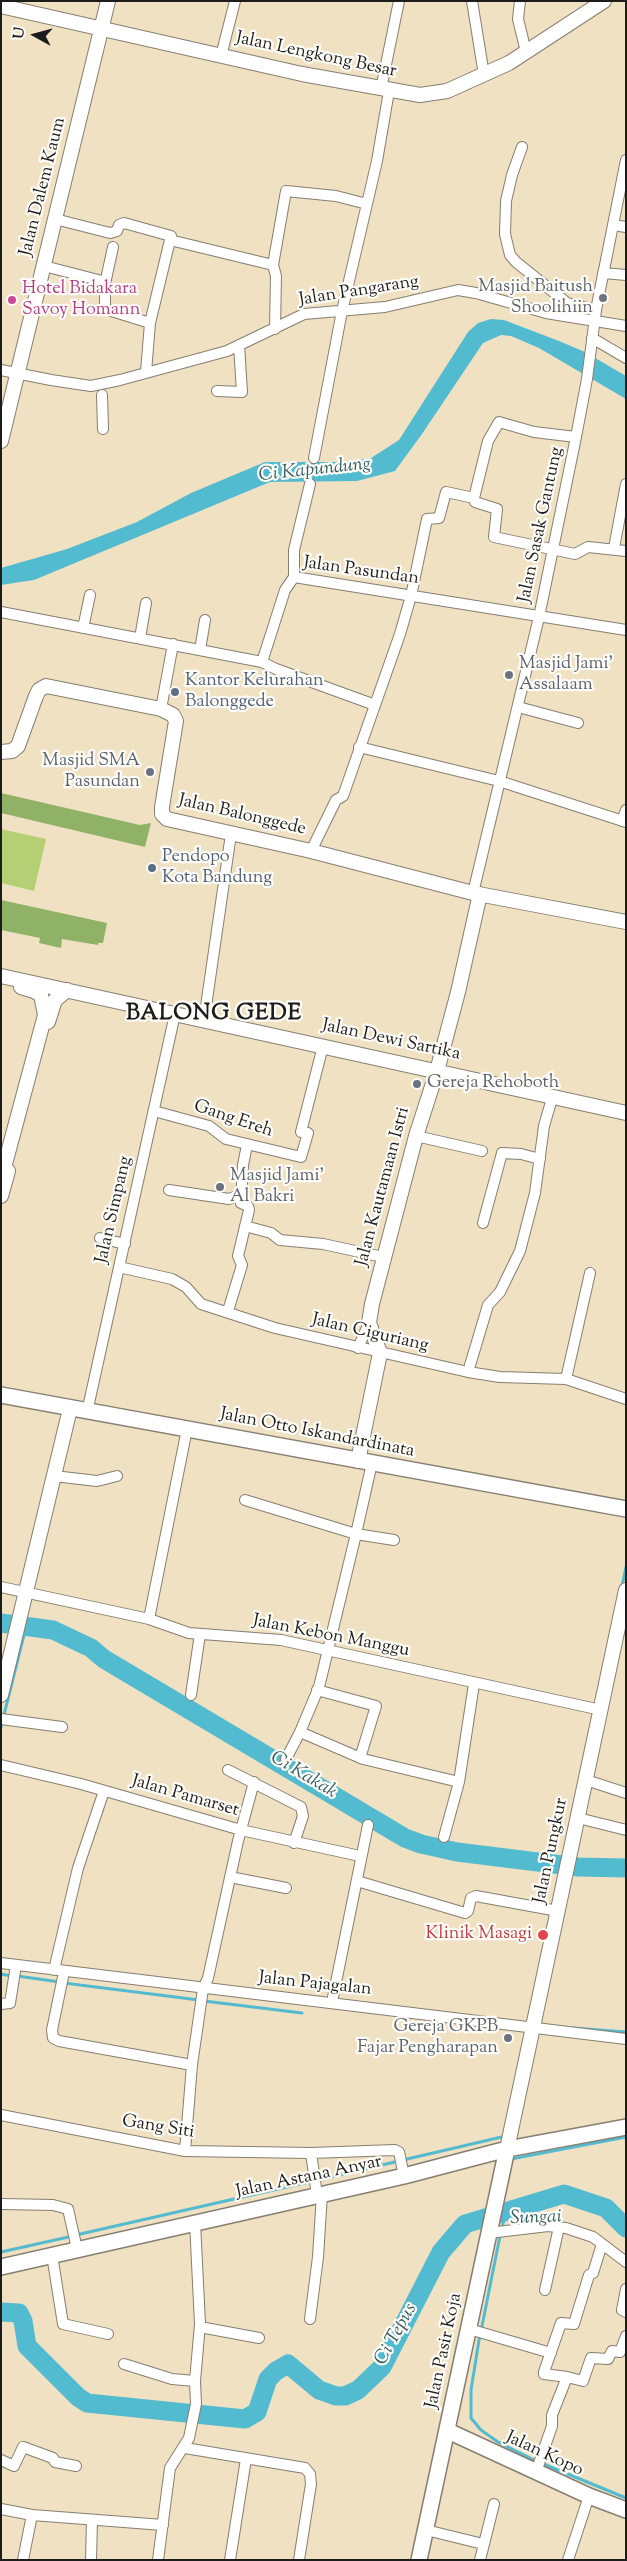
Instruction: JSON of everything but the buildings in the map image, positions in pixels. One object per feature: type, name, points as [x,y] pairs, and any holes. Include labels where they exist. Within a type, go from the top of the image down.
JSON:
[{"type":"main road","name":"Jalan Otto Iskandardinata","points":[[1,1395],[626,1509]]},
{"type":"main road","name":"Jalan Astana Anyar","points":[[1,2267],[404,2176],[508,2149],[626,2127]]},
{"type":"main road","name":"Jalan Pasir Koja","points":[[419,2560],[508,2149]]},
{"type":"main road","name":"Jalan Kopo","points":[[448,2431],[589,2496],[626,2510]]},
{"type":"street","name":"Jalan Dalem Kaum","points":[[1,441],[108,1]]},
{"type":"street","points":[[220,56],[235,1]]},
{"type":"street","points":[[314,458],[342,310],[367,204],[399,1]]},
{"type":"street","points":[[472,1],[484,75]]},
{"type":"street","points":[[520,1],[518,19],[526,52]]},
{"type":"street","name":"Jalan Lengkong Besar","points":[[1,6],[101,30],[385,90],[410,94],[433,94],[484,75],[526,52],[604,1]]},
{"type":"street","points":[[522,148],[512,175],[506,201],[505,234],[510,255],[567,303],[596,310]]},
{"type":"street","name":"Jalan Sasak Gantung","points":[[476,894],[499,781],[540,617],[587,379],[596,310],[626,160]]},
{"type":"street","points":[[275,329],[276,276],[273,265],[286,191],[336,196],[367,204]]},
{"type":"street","points":[[55,219],[110,233],[117,231],[120,225],[124,223],[171,236],[150,323],[146,372]]},
{"type":"street","points":[[613,225],[626,228]]},
{"type":"street","points":[[170,240],[273,265]]},
{"type":"street","points":[[113,247],[104,284],[105,309],[150,323]]},
{"type":"street","points":[[44,266],[102,281],[104,284]]},
{"type":"street","points":[[603,272],[626,276]]},
{"type":"street","name":"Jalan Pangarang","points":[[1,370],[91,386],[210,356],[275,329],[304,314],[385,307],[458,290],[476,293],[546,313],[626,326]]},
{"type":"street","points":[[592,342],[626,358]]},
{"type":"street","points":[[217,391],[242,392],[239,345]]},
{"type":"street","points":[[102,395],[103,429]]},
{"type":"street","points":[[576,437],[534,432],[498,423],[488,442],[474,498],[475,502],[497,509],[494,537],[575,554],[588,547],[626,550]]},
{"type":"street","points":[[294,578],[292,565],[294,550],[310,484]]},
{"type":"street","points":[[614,548],[626,484]]},
{"type":"street","points":[[310,851],[336,800],[343,796],[411,596],[428,518],[439,518],[446,492],[474,498]]},
{"type":"street","name":"Jalan Pasundan","points":[[262,662],[285,590],[294,578],[626,630]]},
{"type":"street","points":[[83,628],[90,595]]},
{"type":"street","points":[[140,638],[146,603]]},
{"type":"street","points":[[1,612],[262,662],[276,670],[375,705]]},
{"type":"street","points":[[200,650],[205,620]]},
{"type":"street","points":[[1,752],[12,751],[18,746],[36,696],[39,690],[46,686],[162,709],[173,644]]},
{"type":"street","points":[[518,707],[578,723]]},
{"type":"street","name":"Jalan Balonggede","points":[[162,709],[173,715],[176,721],[162,814],[167,819],[310,851],[476,894],[626,922]]},
{"type":"street","points":[[360,747],[499,781],[624,822],[626,810]]},
{"type":"street","points":[[204,1020],[231,834]]},
{"type":"street","name":"Jalan Kautamaan Istri","points":[[380,1353],[369,1323],[370,1309],[416,1136],[437,1071],[462,974],[476,894]]},
{"type":"street","name":"Jalan Dewi Sartika","points":[[1,976],[553,1095],[626,1113]]},
{"type":"street","points":[[1,983],[34,991],[41,995],[45,1015],[1,1179]]},
{"type":"street","points":[[1,1196],[52,1009],[56,1000],[68,990]]},
{"type":"street","name":"Jalan Simpang","points":[[87,1412],[175,1014]]},
{"type":"street","name":"Gang Ereh","points":[[154,1111],[209,1126],[226,1139],[301,1157],[308,1133],[301,1132],[323,1046]]},
{"type":"street","points":[[468,1372],[488,1306],[500,1292],[520,1252],[535,1193],[544,1126],[553,1095]]},
{"type":"street","points":[[416,1136],[482,1151]]},
{"type":"street","points":[[228,1311],[242,1265],[238,1256],[249,1208],[241,1203],[243,1165],[247,1145]]},
{"type":"street","points":[[483,1222],[502,1153],[521,1154],[540,1159]]},
{"type":"street","points":[[169,1190],[229,1199],[242,1194]]},
{"type":"street","points":[[245,1226],[271,1233],[280,1240],[324,1244],[383,1257]]},
{"type":"street","points":[[100,1238],[124,1244]]},
{"type":"street","name":"Jalan Ciguriang","points":[[119,1267],[172,1279],[186,1287],[200,1304],[228,1311],[275,1328],[468,1372],[500,1377],[566,1379],[626,1399]]},
{"type":"street","points":[[566,1379],[590,1273]]},
{"type":"street","points":[[358,1348],[369,1323]]},
{"type":"street","points":[[286,1759],[318,1690],[356,1534],[380,1353]]},
{"type":"street","points":[[1,1695],[70,1409]]},
{"type":"street","points":[[149,1620],[187,1429]]},
{"type":"street","points":[[54,1476],[97,1481],[117,1476]]},
{"type":"street","points":[[245,1500],[356,1534],[394,1540]]},
{"type":"street","name":"Jalan Kebon Manggu","points":[[1,1586],[149,1620],[189,1633],[281,1640],[474,1684],[601,1710]]},
{"type":"street","name":"Jalan Pungkur","points":[[508,2149],[558,1911],[580,1818],[601,1710],[622,1627],[626,1590]]},
{"type":"street","points":[[191,1695],[200,1634]]},
{"type":"street","points":[[444,1837],[459,1782],[474,1684]]},
{"type":"street","points":[[318,1690],[376,1706],[360,1758]]},
{"type":"street","points":[[6,1720],[62,1727]]},
{"type":"street","points":[[300,1732],[360,1758],[459,1782]]},
{"type":"street","name":"Jalan Pamarset","points":[[1,1765],[104,1791],[241,1830],[360,1856]]},
{"type":"street","points":[[228,1770],[254,1782],[303,1810],[294,1843]]},
{"type":"street","points":[[586,1780],[626,1793]]},
{"type":"street","points":[[185,2151],[192,2066],[202,1993],[208,1978],[241,1830],[254,1782]]},
{"type":"street","points":[[104,1791],[78,1868],[59,1971],[52,2030],[53,2038],[59,2041],[192,2066]]},
{"type":"street","points":[[580,1818],[626,1830]]},
{"type":"street","points":[[332,2002],[368,1824]]},
{"type":"street","points":[[230,1877],[286,1888]]},
{"type":"street","points":[[357,1881],[465,1913],[468,1911],[471,1898],[476,1896],[558,1911]]},
{"type":"street","name":"Jalan Pajagalan","points":[[1,1963],[202,1993],[332,2002],[626,2039]]},
{"type":"street","points":[[1,2004],[10,2003],[16,1965]]},
{"type":"street","name":"Gang Siti","points":[[1,2115],[185,2151],[311,2153],[395,2150],[399,2152],[404,2176]]},
{"type":"street","points":[[310,2320],[318,2257],[319,2195],[311,2153]]},
{"type":"street","points":[[1,2204],[53,2205],[68,2209],[78,2249]]},
{"type":"street","points":[[158,2560],[170,2468],[178,2453],[185,2448],[194,2420],[196,2404],[195,2381],[200,2327],[195,2222]]},
{"type":"street","points":[[489,2233],[558,2229],[580,2231],[602,2244],[626,2262]]},
{"type":"street","points":[[545,2290],[558,2229]]},
{"type":"street","points":[[602,2244],[593,2273],[589,2275],[574,2324],[562,2322],[544,2374],[583,2381],[592,2358],[608,2359],[614,2350],[620,2352],[626,2336]]},
{"type":"street","points":[[52,2255],[63,2324],[108,2334]]},
{"type":"street","points":[[626,2290],[622,2310],[626,2312]]},
{"type":"street","points":[[200,2327],[259,2338]]},
{"type":"street","points":[[469,2329],[551,2353]]},
{"type":"street","points":[[124,2364],[172,2379],[195,2381]]},
{"type":"street","points":[[536,2472],[552,2426],[552,2415],[567,2377]]},
{"type":"street","points":[[1,2460],[14,2466],[23,2447],[53,2458],[55,2462],[76,2466]]},
{"type":"street","points":[[185,2448],[305,2468],[310,2474],[311,2484],[299,2560]]},
{"type":"street","points":[[230,2560],[246,2459]]},
{"type":"street","points":[[568,2560],[589,2496]]},
{"type":"street","points":[[480,2560],[494,2504]]},
{"type":"street","points":[[1,2510],[32,2515],[163,2524]]},
{"type":"street","points":[[23,2560],[32,2515]]},
{"type":"street","points":[[91,2560],[92,2520]]},
{"type":"street","points":[[426,2530],[483,2544]]},
{"type":"green space","points":[[1,793],[140,825],[151,823],[145,847],[1,813]]},
{"type":"green space","points":[[1,829],[46,839],[34,891],[1,883]]},
{"type":"green space","points":[[1,900],[107,923],[103,943],[98,943],[98,945],[62,939],[61,948],[39,943],[40,938],[1,930]]},
{"type":"water","name":"Ci Kapundung","points":[[491,319],[504,320],[559,341],[585,352],[626,376],[626,399],[539,348],[511,336],[501,335],[483,343],[395,471],[357,481],[270,482],[34,580],[1,585],[1,568],[67,549],[137,522],[191,493],[265,462],[344,462],[371,458],[399,440],[468,332],[478,323]]},
{"type":"waterway","points":[[622,1586],[626,1567]]},
{"type":"waterway","name":"Ci Kakak","points":[[1,1623],[53,1630],[91,1648],[104,1659],[405,1838],[421,1844],[457,1852],[578,1867],[626,1868]]},
{"type":"waterway","points":[[1,1727],[26,1627]]},
{"type":"waterway","points":[[1,1974],[11,1976]]},
{"type":"waterway","points":[[17,1976],[60,1982]]},
{"type":"waterway","points":[[64,1983],[199,2000]]},
{"type":"waterway","points":[[204,2001],[302,2013]]},
{"type":"waterway","points":[[573,2028],[626,2032]]},
{"type":"waterway","points":[[403,2160],[506,2136]]},
{"type":"waterway","points":[[511,2159],[626,2137]]},
{"type":"waterway","points":[[318,2180],[399,2161]]},
{"type":"waterway","points":[[76,2235],[313,2181]]},
{"type":"waterway","name":"Ci Tepus","points":[[1,2312],[19,2313],[23,2321],[27,2346],[78,2397],[87,2403],[245,2419],[257,2412],[268,2379],[276,2371],[288,2364],[319,2390],[336,2396],[345,2396],[358,2390],[382,2367],[441,2252],[465,2224],[564,2194],[606,2208],[626,2228]]},
{"type":"waterway","name":"Sungai","points":[[502,2229],[505,2213]]},
{"type":"waterway","points":[[1,2252],[73,2236]]},
{"type":"waterway","points":[[481,2331],[500,2236]]},
{"type":"waterway","points":[[480,2334],[471,2390],[471,2418],[481,2430],[498,2442],[538,2462]]},
{"type":"waterway","points":[[541,2463],[626,2498]]},
{"type":"place","name":"Masjid Baitush Shoolihiin","points":[[603,298]]},
{"type":"place","name":"Hotel Bidakara Savoy Homann","points":[[12,300]]},
{"type":"place","name":"Masjid Jami' Assalaam","points":[[509,675]]},
{"type":"place","name":"Kantor Kelurahan Balonggede","points":[[175,692]]},
{"type":"place","name":"Masjid SMA Pasundan","points":[[150,772]]},
{"type":"place","name":"Pendopo Kota Bandung","points":[[152,868]]},
{"type":"place","name":"Gereja Rehoboth","points":[[417,1084]]},
{"type":"place","name":"Masjid Jami' Al Bakri","points":[[220,1187]]},
{"type":"place","name":"Klinik Masagi","points":[[543,1935]]},
{"type":"place","name":"Gereja GKPB Fajar Pengharapan","points":[[508,2038]]},
{"type":"district","name":"BALONG GEDE","points":[[214,1015]]}]
